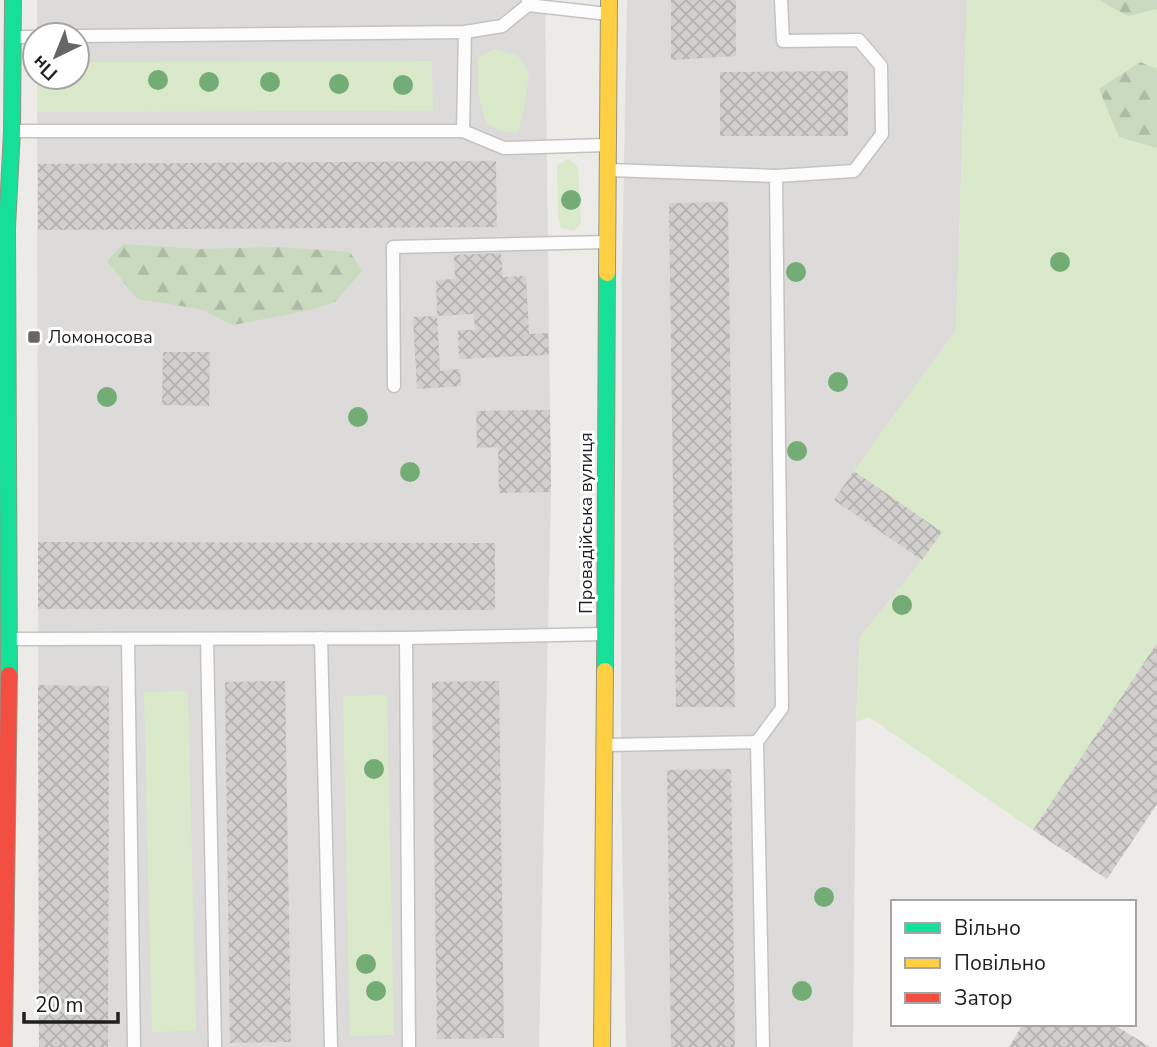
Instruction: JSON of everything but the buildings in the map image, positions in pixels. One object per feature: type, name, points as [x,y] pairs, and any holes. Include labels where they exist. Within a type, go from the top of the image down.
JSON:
[{"type":"street","points":[[4,1047],[9,639],[7,228],[12,131],[13,0]]},
{"type":"street","name":"Провадійська вулиця","points":[[602,1047],[609,7]]},
{"type":"lane","points":[[608,170],[776,176],[854,171],[882,134],[881,66],[859,40],[783,41],[781,0]]},
{"type":"lane","points":[[91,36],[465,32],[502,26],[528,2],[609,7]]},
{"type":"lane","points":[[463,131],[465,32]]},
{"type":"lane","points":[[13,37],[21,37]]},
{"type":"lane","points":[[12,131],[463,131],[504,148],[608,145]]},
{"type":"lane","points":[[763,1047],[757,741],[782,708],[776,176]]},
{"type":"lane","points":[[394,386],[393,247],[607,242]]},
{"type":"lane","points":[[9,639],[406,638],[604,634]]},
{"type":"lane","points":[[321,638],[331,1047]]},
{"type":"lane","points":[[406,638],[409,1047]]},
{"type":"lane","points":[[207,639],[215,1047]]},
{"type":"lane","points":[[128,640],[134,1047]]},
{"type":"lane","points":[[604,746],[757,741]]},
{"type":"shaded area","points":[[37,0],[545,0],[551,492],[539,1047],[39,1047],[37,91],[91,91],[91,21],[37,21]]},
{"type":"shaded area","points":[[627,0],[967,0],[956,330],[854,471],[942,532],[860,637],[856,722],[853,1047],[626,1047],[621,786],[622,274]]},
{"type":"green space","points":[[967,0],[1157,0],[1157,643],[1033,830],[869,717],[856,722],[860,637],[941,532],[854,471],[956,330]]},
{"type":"green space","points":[[1099,0],[1157,0],[1157,9],[1128,16]]},
{"type":"green space","points":[[494,49],[518,56],[529,72],[518,133],[502,131],[486,124],[478,92],[478,58]]},
{"type":"green space","points":[[432,61],[433,111],[37,112],[37,91],[91,91],[91,62]]},
{"type":"green space","points":[[1140,62],[1157,69],[1157,148],[1119,137],[1099,89]]},
{"type":"green space","points":[[568,159],[578,166],[581,223],[574,231],[561,228],[558,215],[557,165]]},
{"type":"green space","points":[[123,244],[200,249],[280,247],[350,252],[362,271],[335,302],[310,310],[233,325],[200,309],[137,299],[107,261]]},
{"type":"green space","points":[[188,691],[196,1031],[152,1032],[144,692]]},
{"type":"green space","points":[[387,695],[394,1035],[350,1036],[343,696]]},
{"type":"traffic: fast","points":[[9,675],[7,228],[12,131],[13,0]]},
{"type":"traffic: fast","points":[[605,671],[607,273]]},
{"type":"traffic: slow","points":[[607,273],[609,0]]},
{"type":"traffic: slow","points":[[602,1047],[605,671]]},
{"type":"traffic: jam","points":[[4,1047],[9,675]]},
{"type":"place","name":"Ломоносова","points":[[34,337]]}]
